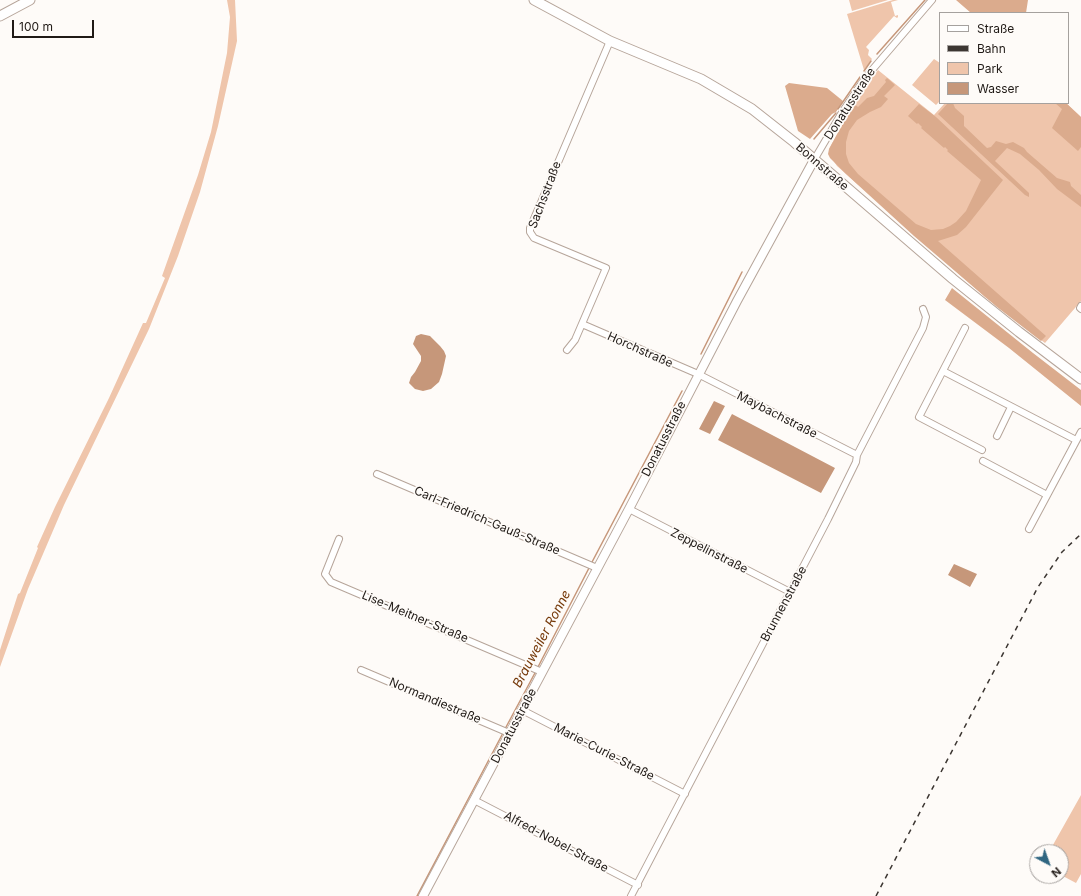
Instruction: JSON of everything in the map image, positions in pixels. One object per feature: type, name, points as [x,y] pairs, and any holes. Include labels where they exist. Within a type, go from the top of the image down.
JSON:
[{"type":"main road","points":[[0,16],[30,0]]},
{"type":"main road","name":"Bonnstraße","points":[[534,0],[610,41],[701,79],[757,113],[953,279],[1081,379]]},
{"type":"street","name":"Donatusstraße","points":[[423,896],[508,733],[522,710],[595,567],[629,509],[698,374],[814,160],[841,114],[866,76],[932,0]]},
{"type":"street","name":"Sachsstraße","points":[[567,350],[575,340],[606,268],[534,238],[530,232],[530,228],[610,41]]},
{"type":"street","name":"Brunnenstraße","points":[[631,896],[790,592],[856,462],[857,455],[923,328],[926,317],[923,309]]},
{"type":"street","name":"Horchstraße","points":[[582,324],[698,374]]},
{"type":"street","points":[[965,328],[919,417],[982,450]]},
{"type":"street","points":[[943,371],[1076,440]]},
{"type":"street","name":"Maybachstraße","points":[[698,374],[857,455]]},
{"type":"street","points":[[997,436],[1011,407]]},
{"type":"street","points":[[1028,529],[1081,432]]},
{"type":"street","points":[[983,461],[1047,495]]},
{"type":"street","name":"Carl-Friedrich-Gauß-Straße","points":[[377,474],[595,567]]},
{"type":"street","name":"Zeppelinstraße","points":[[629,509],[790,592]]},
{"type":"street","name":"Lise-Meitner-Straße","points":[[339,539],[325,574],[331,582],[541,671]]},
{"type":"street","name":"Normandiestraße","points":[[361,670],[500,728],[508,733]]},
{"type":"street","name":"Marie-Curie-Straße","points":[[522,710],[685,794]]},
{"type":"street","name":"Alfred-Nobel-Straße","points":[[474,800],[638,885]]},
{"type":"green space","points":[[227,0],[235,0],[237,41],[218,126],[200,192],[178,256],[149,329],[64,505],[28,589],[0,667],[0,650],[18,594],[20,593],[38,548],[37,547],[109,398],[143,323],[146,323],[165,278],[162,276],[198,175],[211,132],[227,53],[230,17]]},
{"type":"green space","points":[[849,0],[888,0],[852,11]]},
{"type":"green space","points":[[893,0],[898,0],[891,2],[895,16],[898,15],[898,17],[897,18],[894,16],[866,47],[869,50],[868,55],[872,59],[864,70],[847,14]]},
{"type":"green space","points":[[934,59],[939,62],[939,102],[936,105],[912,85]]},
{"type":"green space","points":[[878,70],[934,115],[944,104],[1067,104],[1081,117],[1081,301],[1045,343],[985,297],[837,166],[829,154],[829,149],[851,108]]},
{"type":"green space","points":[[1081,795],[1081,874],[1076,883],[1069,879],[1069,844],[1053,844]]},
{"type":"shaded area","points":[[956,0],[1028,0],[1026,12],[970,12]]},
{"type":"shaded area","points":[[887,78],[895,85],[884,96],[888,99],[881,107],[857,120],[849,131],[846,142],[846,154],[849,163],[858,174],[916,224],[931,230],[943,229],[950,226],[966,211],[981,180],[947,151],[948,150],[945,147],[944,148],[921,128],[922,127],[918,123],[917,124],[908,116],[919,104],[936,117],[1003,180],[966,227],[957,235],[938,241],[1046,336],[1041,341],[997,307],[914,236],[830,158],[828,154],[829,149],[854,104],[858,107],[867,98],[874,96],[886,82],[885,80]]},
{"type":"shaded area","points":[[789,83],[827,88],[843,101],[836,112],[832,114],[810,139],[798,131],[785,86]]},
{"type":"shaded area","points":[[947,104],[953,104],[955,108],[964,116],[964,126],[987,148],[991,147],[996,141],[1006,144],[1013,142],[1024,148],[1057,178],[1070,182],[1071,186],[1081,195],[1081,207],[1057,189],[1039,170],[1020,154],[1007,148],[995,161],[1029,193],[1029,197],[1025,195],[938,114]]},
{"type":"shaded area","points":[[1056,104],[1067,104],[1081,117],[1081,147],[1078,151],[1052,128],[1062,109]]},
{"type":"shaded area","points":[[952,288],[1081,390],[1081,406],[1009,348],[945,300]]},
{"type":"water","points":[[421,334],[430,336],[444,351],[446,356],[439,382],[431,389],[423,391],[415,389],[409,383],[421,361],[421,356],[413,344],[416,336]]},
{"type":"water","points":[[714,401],[725,406],[710,434],[699,429]]},
{"type":"water","points":[[732,414],[835,468],[821,493],[718,440]]},
{"type":"water","points":[[954,564],[977,574],[970,587],[948,575]]},
{"type":"waterway","points":[[877,54],[925,0]]},
{"type":"waterway","points":[[864,71],[871,61]]},
{"type":"waterway","points":[[838,109],[860,77]]},
{"type":"waterway","points":[[814,139],[836,113]]},
{"type":"waterway","name":"Brauweiler Ronne","points":[[701,354],[742,272]]},
{"type":"waterway","name":"Brauweiler Ronne","points":[[591,564],[682,391]]},
{"type":"waterway","name":"Brauweiler Ronne","points":[[538,667],[589,568]]},
{"type":"waterway","name":"Brauweiler Ronne","points":[[505,729],[536,671]]},
{"type":"waterway","name":"Brauweiler Ronne","points":[[417,896],[503,733]]},
{"type":"railway","points":[[876,896],[1038,587],[1062,552],[1081,534]]}]
